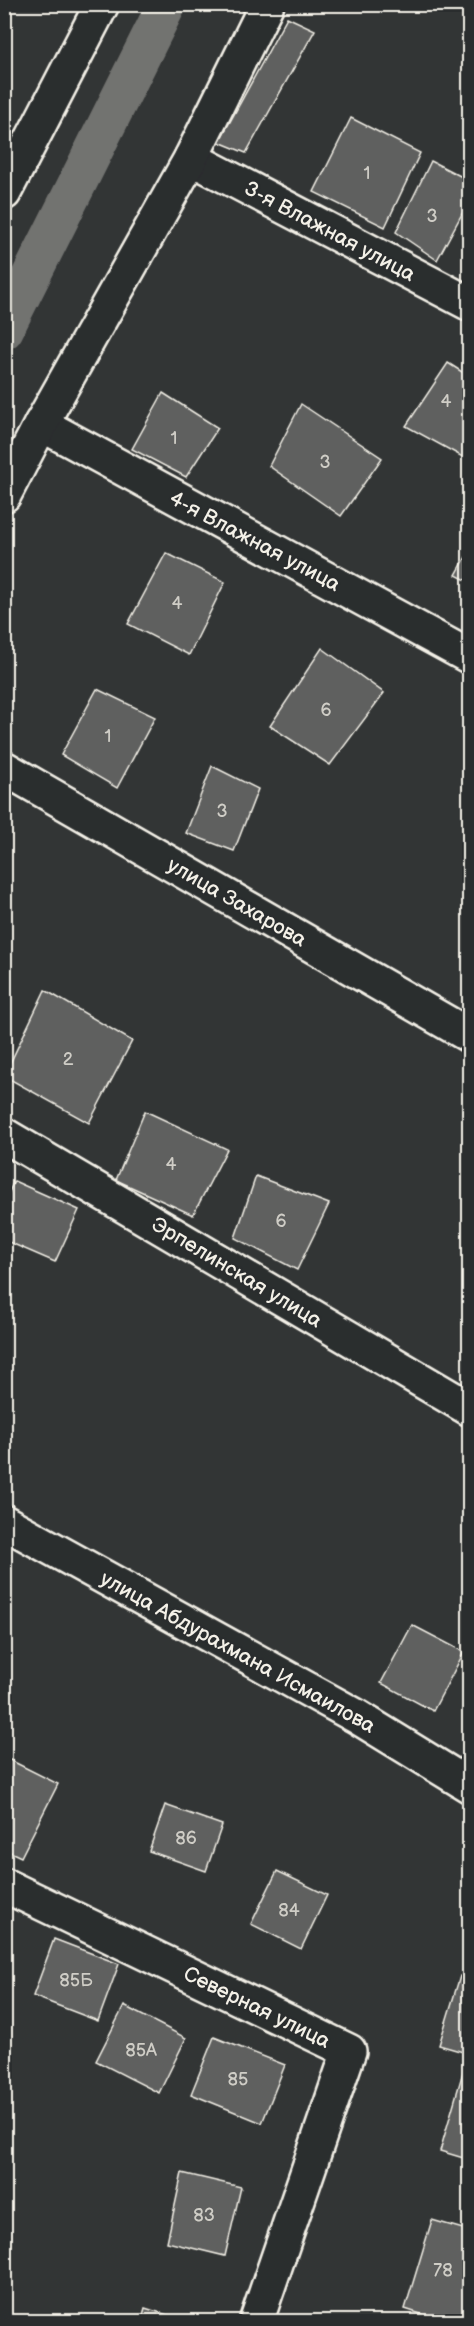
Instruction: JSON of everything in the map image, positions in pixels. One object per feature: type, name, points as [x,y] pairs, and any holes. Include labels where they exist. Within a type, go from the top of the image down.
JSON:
[{"type":"street","points":[[4,192],[102,4]]},
{"type":"street","points":[[4,495],[41,424],[190,158],[267,4]]},
{"type":"street","name":"3-я Влажная улица","points":[[190,158],[470,304]]},
{"type":"street","name":"4-я Влажная улица","points":[[41,424],[470,657]]},
{"type":"street","name":"улица Захарова","points":[[4,768],[470,1036]]},
{"type":"street","name":"Эрпелинская улица","points":[[4,1135],[470,1409]]},
{"type":"street","name":"улица Абдурахмана Исмаилова","points":[[4,1522],[356,1716],[470,1786]]},
{"type":"street","name":"Северная улица","points":[[4,1885],[349,2051],[256,2322]]},
{"type":"building","points":[[287,17],[315,30],[246,153],[219,142]]},
{"type":"building","points":[[351,118],[420,153],[385,227],[314,192]]},
{"type":"building","points":[[431,161],[470,181],[470,199],[437,260],[396,232]]},
{"type":"building","points":[[448,363],[470,377],[470,461],[406,426]]},
{"type":"building","points":[[163,393],[218,428],[186,477],[132,449]]},
{"type":"building","points":[[301,404],[382,458],[341,516],[269,466]]},
{"type":"building","points":[[470,550],[470,582],[456,575]]},
{"type":"building","points":[[166,553],[225,582],[189,655],[128,624]]},
{"type":"building","points":[[322,648],[384,693],[330,765],[270,726]]},
{"type":"building","points":[[97,689],[155,717],[117,788],[61,755]]},
{"type":"building","points":[[212,766],[258,789],[234,851],[186,833]]},
{"type":"building","points":[[45,990],[132,1041],[89,1123],[4,1076]]},
{"type":"building","points":[[145,1111],[227,1149],[193,1215],[116,1180]]},
{"type":"building","points":[[256,1176],[329,1204],[297,1270],[235,1238]]},
{"type":"building","points":[[14,1181],[79,1210],[55,1262],[4,1240],[4,1203]]},
{"type":"building","points":[[412,1625],[464,1652],[433,1711],[381,1683]]},
{"type":"building","points":[[4,1757],[58,1784],[21,1857],[4,1849]]},
{"type":"building","points":[[165,1805],[222,1825],[206,1871],[149,1851]]},
{"type":"building","points":[[277,1871],[327,1895],[301,1949],[251,1924]]},
{"type":"building","points":[[54,1939],[119,1964],[98,2021],[33,1996]]},
{"type":"building","points":[[460,1976],[470,1978],[470,2054],[439,2045]]},
{"type":"building","points":[[124,2006],[186,2038],[159,2093],[96,2061]]},
{"type":"building","points":[[214,2037],[285,2065],[262,2123],[191,2094]]},
{"type":"building","points":[[465,2065],[470,2066],[470,2160],[440,2151]]},
{"type":"building","points":[[182,2173],[241,2187],[225,2256],[167,2242]]},
{"type":"building","points":[[432,2220],[470,2231],[468,2322],[446,2322],[405,2309]]},
{"type":"building","points":[[145,2308],[190,2322],[141,2322]]},
{"type":"waterway","points":[[4,330],[167,4]]}]
